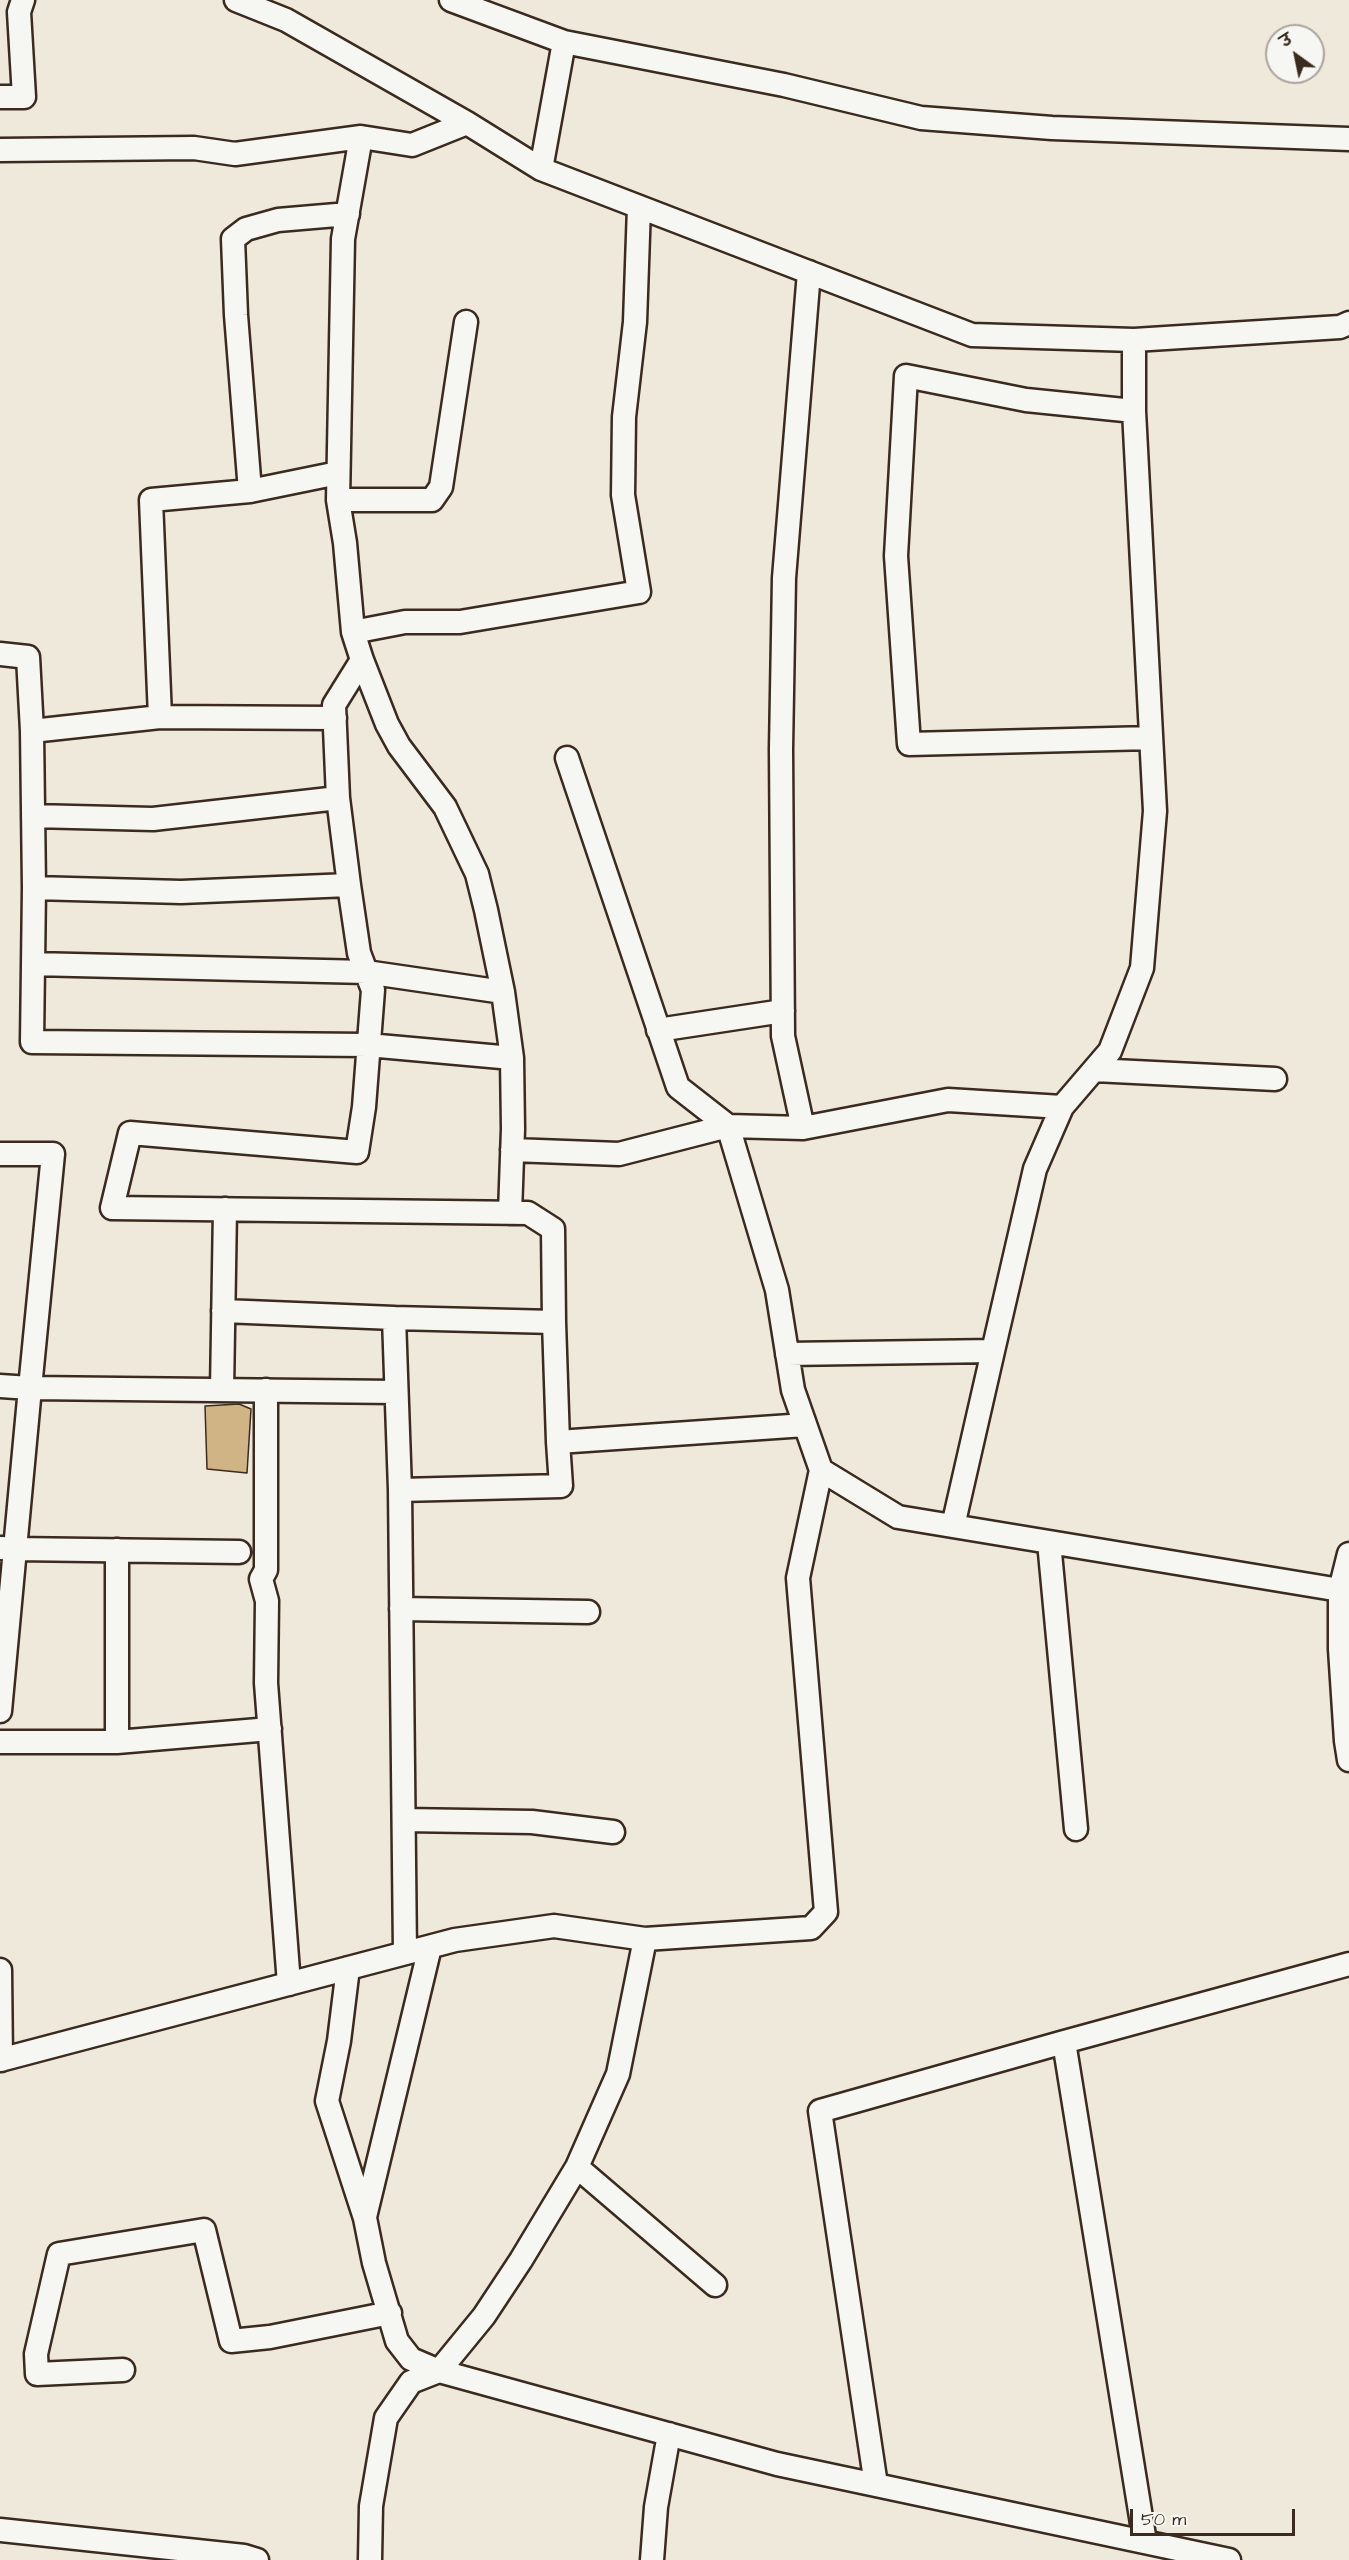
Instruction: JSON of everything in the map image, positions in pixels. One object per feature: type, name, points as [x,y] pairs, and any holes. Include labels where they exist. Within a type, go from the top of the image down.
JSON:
[{"type":"street","points":[[0,97],[24,97],[19,12],[23,0]]},
{"type":"street","points":[[236,0],[286,20],[467,123],[542,169],[972,334],[1134,340],[1340,327],[1349,323]]},
{"type":"street","points":[[451,0],[564,42],[784,85],[921,118],[1052,128],[1349,139]]},
{"type":"street","points":[[542,169],[564,42]]},
{"type":"street","points":[[0,150],[194,148],[236,154],[361,137],[412,144],[467,123]]},
{"type":"street","points":[[361,137],[343,239],[338,472],[338,500],[345,543],[353,632],[387,724],[415,769],[445,807],[477,874],[503,992],[512,1058],[510,1213]]},
{"type":"street","points":[[353,632],[405,622],[460,622],[639,592],[623,484],[624,417],[635,322],[639,207]]},
{"type":"street","points":[[250,491],[236,315],[233,239],[246,229],[278,220],[348,214]]},
{"type":"street","points":[[803,1128],[783,1036],[780,749],[784,578],[809,272]]},
{"type":"street","points":[[338,500],[432,500],[441,487],[466,322]]},
{"type":"street","points":[[952,1526],[1035,1169],[1062,1107],[1110,1051],[1142,968],[1155,811],[1134,411],[1134,340]]},
{"type":"street","points":[[1134,411],[1026,400],[906,376],[896,556],[909,744],[1151,738]]},
{"type":"street","points":[[160,717],[151,500],[250,491],[338,472]]},
{"type":"street","points":[[0,654],[28,657],[32,731],[34,888],[32,1042],[368,1045],[512,1058]]},
{"type":"street","points":[[362,660],[334,705],[338,798],[349,885],[359,953],[373,990],[364,1107],[357,1152],[130,1133],[112,1208],[528,1213],[552,1229],[561,1486],[400,1490]]},
{"type":"street","points":[[32,731],[160,717],[335,718]]},
{"type":"street","points":[[0,1970],[1,2060],[455,1940],[555,1926],[645,1939],[812,1928],[826,1912],[798,1578],[821,1470],[793,1390],[777,1290],[728,1126],[678,1087],[567,758]]},
{"type":"street","points":[[33,816],[153,819],[338,798]]},
{"type":"street","points":[[34,888],[181,892],[349,885]]},
{"type":"street","points":[[33,964],[366,972],[503,992]]},
{"type":"street","points":[[658,1030],[783,1011]]},
{"type":"street","points":[[1094,1070],[1275,1079]]},
{"type":"street","points":[[512,1150],[619,1154],[728,1126],[803,1128],[948,1100],[1062,1107]]},
{"type":"street","points":[[0,1154],[53,1154],[30,1388],[8,1548],[0,1710]]},
{"type":"street","points":[[222,1390],[225,1209]]},
{"type":"street","points":[[223,1311],[554,1322]]},
{"type":"street","points":[[394,1318],[400,1490],[405,1953]]},
{"type":"street","points":[[787,1354],[993,1351]]},
{"type":"street","points":[[0,1386],[396,1392]]},
{"type":"street","points":[[266,1390],[266,1570],[261,1580],[267,1601],[266,1683],[289,1984]]},
{"type":"street","points":[[558,1442],[805,1425]]},
{"type":"street","points":[[821,1470],[898,1517],[1344,1593]]},
{"type":"street","points":[[1049,1542],[1076,1829]]},
{"type":"street","points":[[8,1548],[239,1552]]},
{"type":"street","points":[[117,1550],[117,1742]]},
{"type":"street","points":[[1348,1748],[1340,1649],[1349,1554]]},
{"type":"street","points":[[401,1609],[588,1612]]},
{"type":"street","points":[[0,1742],[117,1742],[270,1729]]},
{"type":"street","points":[[404,1820],[532,1822],[613,1832]]},
{"type":"street","points":[[370,2560],[370,2506],[386,2418],[411,2382],[439,2371],[484,2316],[577,2167],[618,2074],[645,1939]]},
{"type":"street","points":[[364,2218],[430,1947]]},
{"type":"street","points":[[876,2485],[820,2111],[1349,1964]]},
{"type":"street","points":[[348,1968],[339,2041],[327,2101],[364,2218],[374,2263],[397,2341],[411,2359],[439,2371],[777,2464],[1229,2560]]},
{"type":"street","points":[[1064,2042],[1144,2542]]},
{"type":"street","points":[[577,2167],[715,2285]]},
{"type":"street","points":[[123,2370],[37,2374],[36,2354],[59,2254],[204,2230],[231,2341],[270,2337],[390,2313]]},
{"type":"street","points":[[652,2560],[656,2507],[669,2434]]},
{"type":"street","points":[[0,2529],[152,2553],[244,2556],[257,2560]]},
{"type":"building","points":[[239,1404],[251,1409],[247,1473],[207,1469],[205,1406]]}]
